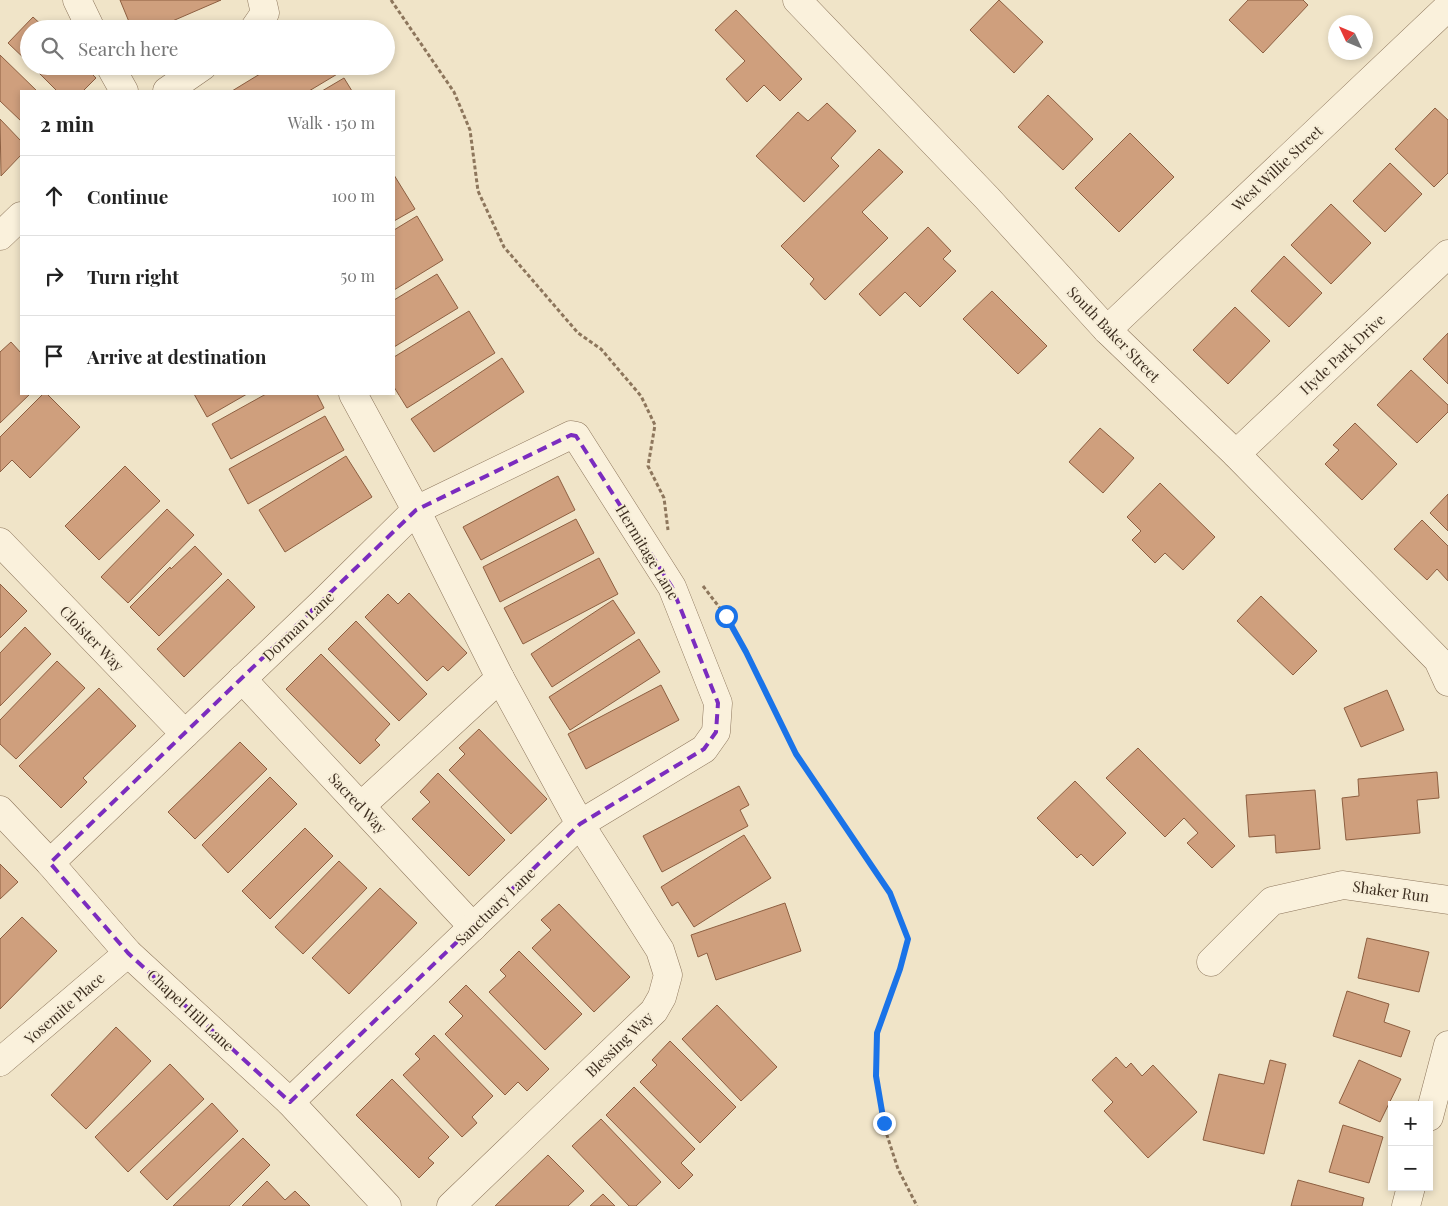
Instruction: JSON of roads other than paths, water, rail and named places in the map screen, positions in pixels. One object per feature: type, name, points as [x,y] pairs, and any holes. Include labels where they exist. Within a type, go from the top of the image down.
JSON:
[{"type":"street","points":[[77,0],[87,20]]},
{"type":"street","points":[[260,20],[265,13],[262,0]]},
{"type":"street","name":"South Baker Street","points":[[797,0],[987,198],[1107,330],[1236,454],[1445,664]]},
{"type":"street","name":"West Willie Street","points":[[1107,330],[1448,7]]},
{"type":"street","points":[[115,75],[123,90]]},
{"type":"street","points":[[0,236],[20,217]]},
{"type":"street","name":"Hyde Park Drive","points":[[1236,454],[1448,254]]},
{"type":"street","name":"Blessing Way","points":[[354,395],[416,510],[500,678],[580,824],[660,950],[668,975],[662,996],[654,1011],[451,1206]]},
{"type":"street","name":"Dorman Lane","points":[[50,863],[416,510],[571,435],[576,436]]},
{"type":"street","name":"Hermitage Lane","points":[[576,436],[672,587],[718,703],[716,732]]},
{"type":"street","name":"Cloister Way","points":[[0,542],[185,734]]},
{"type":"street","points":[[361,806],[500,678]]},
{"type":"street","name":"Sacred Way","points":[[242,679],[473,927]]},
{"type":"street","name":"Sanctuary Lane","points":[[290,1102],[580,824],[704,749],[716,732]]},
{"type":"street","name":"Chapel Hill Lane","points":[[0,810],[50,863],[128,953],[290,1102],[387,1206]]},
{"type":"street","name":"Shaker Run","points":[[1210,962],[1272,901],[1343,885],[1448,900]]},
{"type":"street","name":"Yosemite Place","points":[[0,1062],[128,953]]},
{"type":"street","points":[[1433,1102],[1448,1045]]},
{"type":"street","points":[[1407,1206],[1410,1191]]}]
